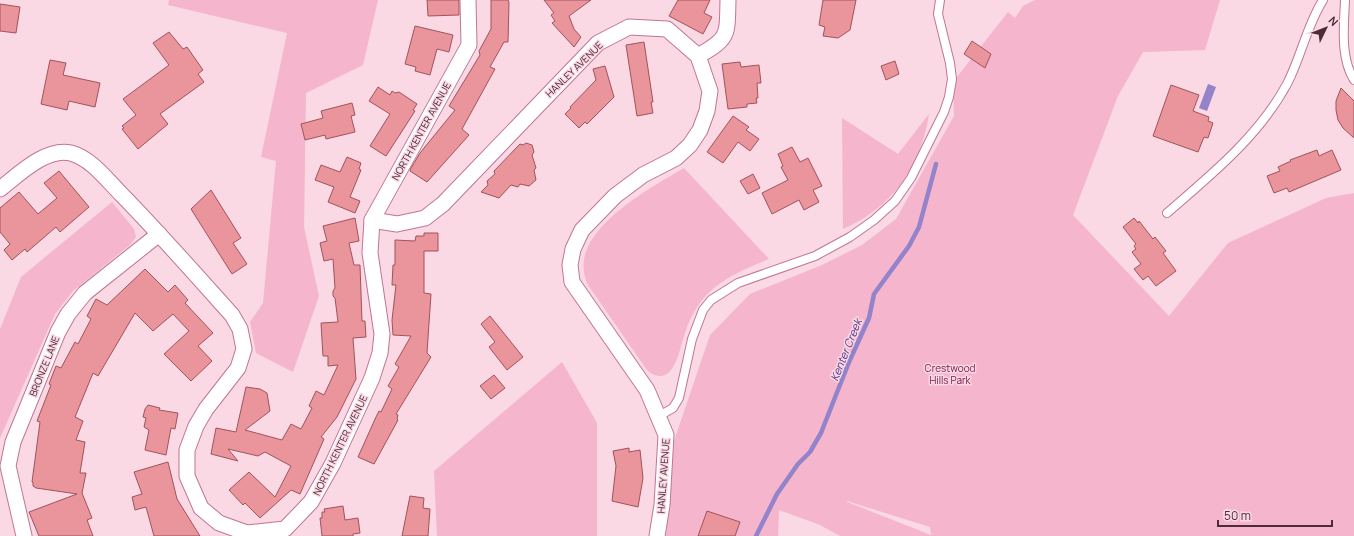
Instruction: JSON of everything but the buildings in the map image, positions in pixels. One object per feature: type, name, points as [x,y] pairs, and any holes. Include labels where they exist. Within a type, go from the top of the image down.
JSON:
[{"type":"street","name":"NORTH KENTER AVENUE","points":[[0,189],[38,159],[53,154],[70,153],[91,163],[159,234],[232,316],[240,329],[244,349],[238,368],[206,409],[196,426],[187,450],[187,476],[201,508],[219,523],[247,533],[287,532],[311,502],[333,463],[372,378],[380,353],[382,334],[370,253],[372,220],[469,45],[468,0]]},
{"type":"street","points":[[698,56],[719,44],[728,29],[728,0]]},
{"type":"street","name":"HANLEY AVENUE","points":[[372,220],[397,224],[425,218],[443,204],[598,43],[629,27],[667,29],[698,56],[710,91],[707,111],[700,130],[690,146],[676,158],[643,175],[601,208],[582,230],[573,249],[570,265],[572,282],[646,390],[659,416],[666,435],[662,505],[657,536]]},
{"type":"street","name":"BRONZE LANE","points":[[24,536],[8,466],[12,442],[58,332],[68,314],[85,293],[159,234]]},
{"type":"lane","points":[[659,416],[673,408],[679,398],[692,339],[703,310],[711,300],[738,283],[815,256],[850,237],[874,220],[895,201],[911,178],[944,112],[949,97],[952,79],[950,63],[938,14],[940,0]]},
{"type":"lane","points":[[1167,213],[1210,176],[1238,148],[1270,111],[1287,84],[1323,0]]},
{"type":"lane","points":[[1345,0],[1343,42],[1351,75],[1354,80]]},
{"type":"green space","points":[[169,0],[378,0],[363,65],[306,93],[304,227],[319,296],[293,372],[256,353],[250,322],[263,303],[276,161],[261,157],[287,33],[168,5]]},
{"type":"green space","name":"Crestwood Hills Park","points":[[1035,0],[1220,0],[1205,50],[1143,52],[1118,96],[1073,215],[1169,316],[1228,243],[1326,198],[1354,193],[1354,536],[840,536],[820,525],[779,510],[778,536],[666,536],[674,441],[710,335],[750,294],[822,265],[862,245],[896,219],[954,116],[953,82],[1008,12],[1015,18],[1023,6]],"holes":[[[847,501],[930,527],[931,535]]]},
{"type":"green space","points":[[929,114],[919,151],[911,168],[901,183],[890,197],[876,209],[843,229],[842,118],[898,154]]},
{"type":"green space","points":[[684,168],[769,259],[728,278],[707,294],[691,318],[673,367],[665,375],[659,376],[647,370],[588,285],[584,266],[588,248],[598,231],[614,215],[651,188]]},
{"type":"green space","points":[[112,202],[134,229],[136,237],[130,245],[73,291],[55,314],[0,438],[0,329],[21,277]]},
{"type":"green space","points":[[562,362],[597,423],[597,536],[437,536],[434,471]]},
{"type":"shaded area","points":[[1208,84],[1216,87],[1207,111],[1199,108]]},
{"type":"waterway","name":"Kenter Creek","points":[[756,536],[777,494],[798,464],[810,452],[821,433],[849,362],[869,318],[874,294],[909,246],[919,227],[936,164]]}]
